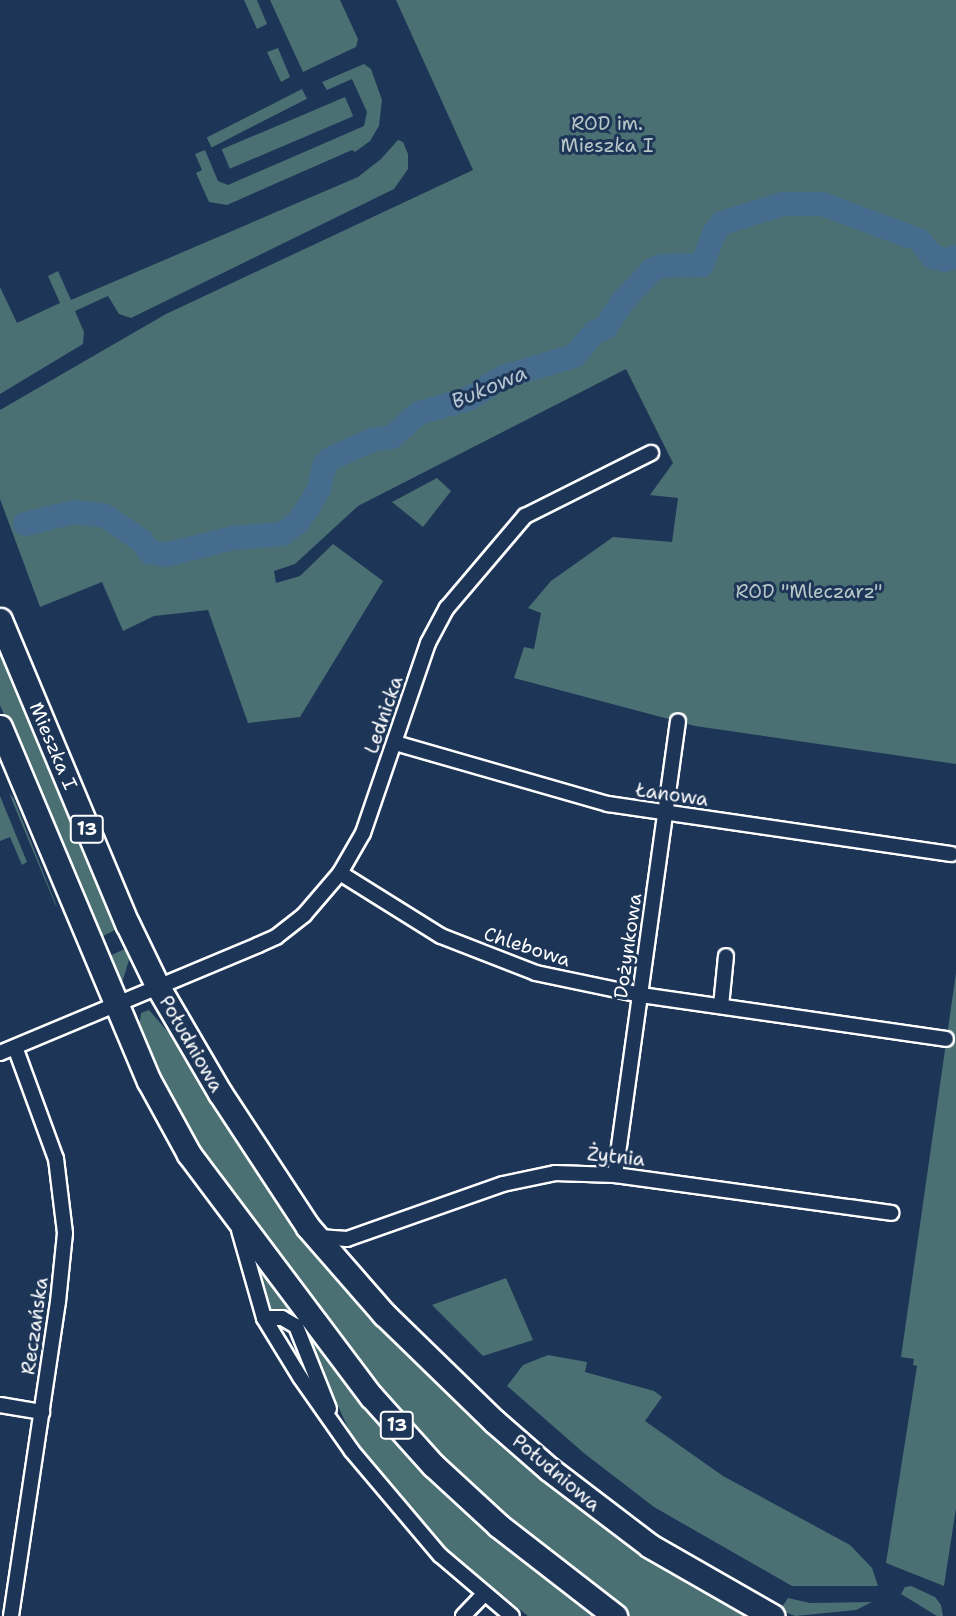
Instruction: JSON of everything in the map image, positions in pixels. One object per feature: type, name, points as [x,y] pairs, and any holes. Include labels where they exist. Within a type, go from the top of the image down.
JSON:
[{"type":"main road","name":"Mieszka I","points":[[0,620],[127,923],[158,988]]},
{"type":"main road","name":"13","points":[[0,727],[115,1004],[161,1106],[189,1154],[371,1396],[433,1465],[499,1526],[615,1616]]},
{"type":"main road","name":"Południowa","points":[[158,988],[241,1127],[317,1237],[393,1322],[485,1413],[585,1498],[650,1546],[772,1616]]},
{"type":"street","name":"Lednicka","points":[[158,988],[276,937],[317,902],[340,873],[363,832],[428,643],[441,617],[516,524],[533,511],[651,453]]},
{"type":"street","name":"Dożynkowa","points":[[615,1175],[678,721]]},
{"type":"street","name":"Łanowa","points":[[395,743],[591,801],[951,854]]},
{"type":"street","name":"Chlebowa","points":[[340,873],[419,924],[481,953],[549,976],[641,995],[946,1039]]},
{"type":"street","points":[[720,1006],[726,956]]},
{"type":"street","name":"Południowa","points":[[0,1053],[158,988]]},
{"type":"street","name":"Reczańska","points":[[11,1616],[63,1267],[64,1217],[56,1159],[15,1047]]},
{"type":"street","name":"Żytnia","points":[[317,1237],[334,1241],[346,1239],[522,1178],[555,1173],[615,1175],[891,1213]]},
{"type":"street","points":[[219,1196],[241,1234],[264,1318],[300,1377],[344,1440],[423,1538],[512,1616]]},
{"type":"street","points":[[344,1269],[340,1254],[346,1239]]},
{"type":"street","points":[[264,1318],[282,1318],[296,1326],[344,1440]]},
{"type":"street","points":[[0,1405],[42,1412]]},
{"type":"street","points":[[463,1616],[484,1594]]},
{"type":"green space","points":[[244,0],[257,0],[267,24],[257,29]]},
{"type":"green space","points":[[270,0],[340,0],[358,39],[356,47],[303,72]]},
{"type":"green space","points":[[396,0],[956,0],[956,764],[695,726],[514,678],[524,647],[534,649],[541,613],[528,608],[551,581],[613,537],[672,542],[678,498],[650,495],[673,463],[626,369],[358,506],[295,564],[274,571],[276,583],[300,576],[333,544],[383,581],[300,717],[248,723],[208,610],[154,616],[123,631],[102,582],[40,607],[0,499],[0,410],[166,314],[473,170]]},
{"type":"green space","points":[[278,48],[290,77],[281,82],[267,52]]},
{"type":"green space","points":[[364,64],[371,69],[382,100],[379,126],[370,141],[355,152],[352,150],[227,205],[209,202],[196,173],[202,170],[195,154],[205,150],[218,181],[228,185],[364,126],[367,112],[352,79],[327,90],[322,82]]},
{"type":"green space","points":[[302,89],[307,99],[212,147],[207,138]]},
{"type":"green space","points":[[345,97],[353,116],[230,169],[222,149]]},
{"type":"green space","points":[[398,140],[403,142],[408,154],[408,169],[394,189],[131,318],[119,314],[108,296],[75,311],[84,332],[83,344],[0,394],[0,287],[17,323],[60,303],[48,276],[58,271],[71,300],[358,177],[381,159]]},
{"type":"green space","points":[[437,478],[451,491],[423,527],[392,502]]},
{"type":"green space","points":[[0,645],[119,928],[97,939],[0,705]]},
{"type":"green space","points":[[9,793],[14,799],[57,907],[55,904]]},
{"type":"green space","points":[[0,796],[27,862],[22,865],[10,837],[0,841]]},
{"type":"green space","points":[[127,948],[129,960],[121,986],[105,958]]},
{"type":"green space","points":[[956,973],[956,1508],[944,1586],[886,1563],[917,1366],[913,1365],[914,1359],[901,1357]]},
{"type":"green space","points":[[149,1010],[168,1032],[260,1179],[365,1308],[751,1616],[626,1616],[534,1546],[403,1424],[200,1159],[138,1036],[141,1013]]},
{"type":"green space","points":[[253,1256],[307,1329],[600,1616],[528,1616],[446,1549],[352,1437],[301,1324],[288,1313],[266,1309]]},
{"type":"green space","points":[[506,1278],[533,1340],[483,1356],[432,1305]]},
{"type":"green space","points":[[548,1355],[587,1362],[585,1372],[654,1391],[662,1397],[645,1421],[723,1476],[850,1545],[872,1568],[878,1586],[792,1586],[654,1507],[585,1454],[507,1386],[523,1365]]},
{"type":"green space","points":[[911,1586],[935,1597],[941,1605],[943,1616],[937,1616],[901,1594],[905,1587]]},
{"type":"green space","points":[[788,1598],[810,1603],[872,1602],[856,1610],[795,1616],[780,1610]]},
{"type":"waterway","name":"Bukowa","points":[[25,524],[74,512],[105,516],[142,541],[150,552],[165,555],[233,538],[282,534],[297,523],[308,508],[319,489],[325,464],[330,459],[372,440],[392,437],[419,413],[468,399],[503,377],[574,356],[595,332],[606,327],[623,301],[652,270],[662,266],[702,265],[714,233],[722,223],[783,204],[822,204],[908,236]]},
{"type":"waterway","name":"Bukowa","points":[[919,240],[933,257],[945,260],[956,257]]},
{"type":"park label","name":"ROD im. Mieszka I","points":[[607,135]]},
{"type":"park label","name":"ROD \"Mleczarz\"","points":[[809,592]]}]
